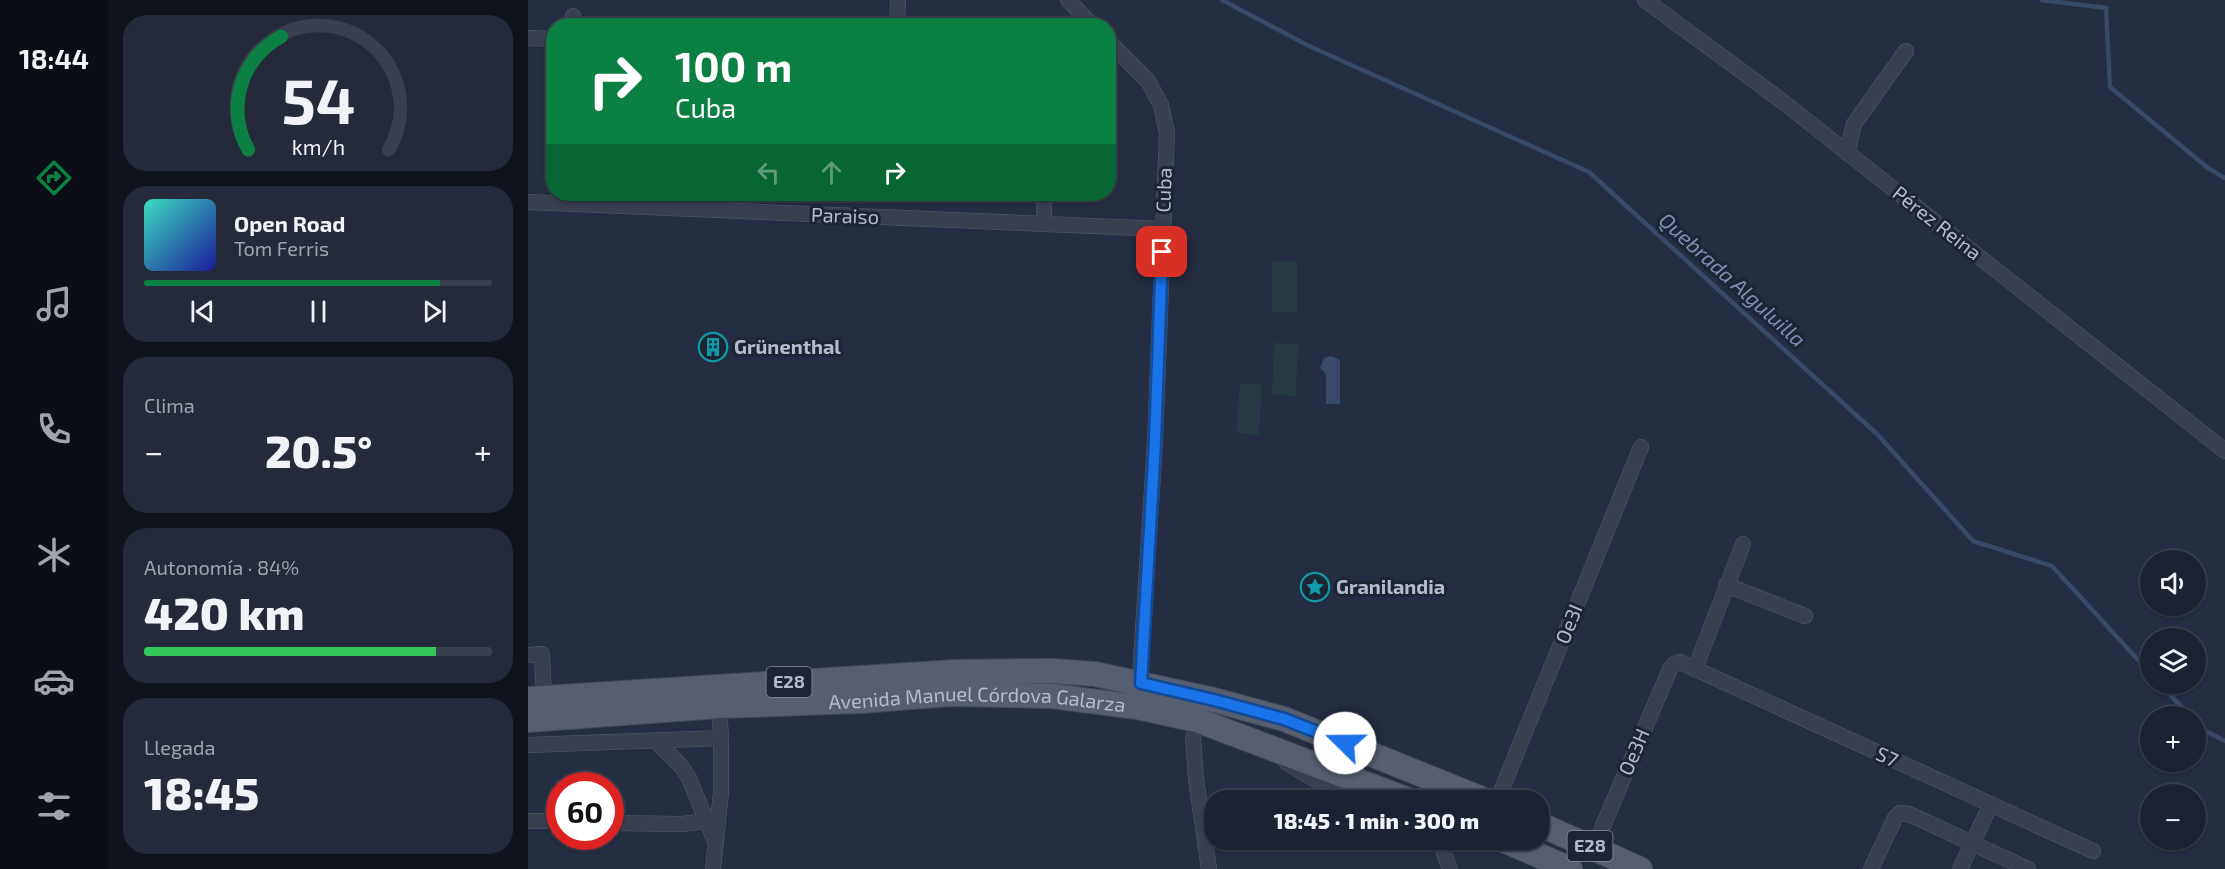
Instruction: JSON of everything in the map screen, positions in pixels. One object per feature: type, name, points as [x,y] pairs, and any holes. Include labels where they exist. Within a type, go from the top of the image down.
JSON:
[{"type":"main road","name":"Avenida Manuel Córdova Galarza","points":[[536,698],[955,672],[1051,671],[1095,674],[1214,700],[1284,719],[1459,790]]},
{"type":"main road","name":"Avenida Manuel Córdova Galarza","points":[[528,720],[719,706],[861,701],[950,694],[1030,694],[1137,707],[1197,720],[1382,790]]},
{"type":"main road","name":"E28","points":[[1549,828],[1640,869]]},
{"type":"main road","name":"E28","points":[[1526,850],[1569,869]]},
{"type":"street","points":[[897,18],[898,0]]},
{"type":"street","points":[[1068,0],[1085,18]]},
{"type":"street","name":"Pérez Reina","points":[[1645,0],[1782,101],[2225,451]]},
{"type":"street","points":[[528,38],[546,39]]},
{"type":"street","name":"Cuba","points":[[1116,49],[1148,81],[1161,105],[1167,133],[1155,442],[1141,683]]},
{"type":"street","points":[[1847,153],[1854,124],[1906,51]]},
{"type":"street","points":[[1044,201],[1044,224]]},
{"type":"street","name":"Paraiso","points":[[528,202],[1163,229]]},
{"type":"street","name":"Oe3I","points":[[1501,790],[1641,447]]},
{"type":"street","points":[[1695,669],[1743,544]]},
{"type":"street","points":[[1726,585],[1805,616]]},
{"type":"street","points":[[528,655],[542,654],[536,698]]},
{"type":"street","name":"S7","points":[[1680,662],[2094,851]]},
{"type":"street","name":"Oe3H","points":[[1594,848],[1670,669],[1674,664],[1680,662]]},
{"type":"street","points":[[1137,707],[1141,683]]},
{"type":"street","points":[[1209,869],[1196,778],[1193,738],[1197,720],[1214,700]]},
{"type":"street","points":[[713,869],[721,792],[719,706]]},
{"type":"street","points":[[528,720],[530,745],[721,738]]},
{"type":"street","points":[[1252,740],[1294,768],[1338,790]]},
{"type":"street","points":[[657,742],[681,766],[689,778],[716,842]]},
{"type":"street","points":[[1960,869],[1991,804]]},
{"type":"street","points":[[1871,869],[1900,813],[1909,814],[2028,869]]},
{"type":"street","points":[[528,821],[546,822]]},
{"type":"street","points":[[624,823],[682,824],[707,821]]},
{"type":"street","points":[[1443,850],[1450,869]]},
{"type":"green space","points":[[1272,262],[1297,262],[1297,312],[1272,312]]},
{"type":"green space","points":[[1274,343],[1298,344],[1296,396],[1272,394]]},
{"type":"green space","points":[[1240,383],[1262,385],[1259,435],[1236,433]]},
{"type":"water","points":[[1331,356],[1340,360],[1340,404],[1326,404],[1326,374],[1320,368],[1324,358]]},
{"type":"waterway","name":"Quebrada Alguluilla","points":[[1222,0],[1307,45],[1589,172],[1877,434],[1973,541],[2052,566],[2140,662]]},
{"type":"waterway","points":[[2042,0],[2106,8],[2110,87],[2208,168],[2225,178]]},
{"type":"waterway","name":"Quebrada Alguluilla","points":[[2169,694],[2181,706]]},
{"type":"waterway","name":"Quebrada Alguluilla","points":[[2206,731],[2225,741]]},
{"type":"place","name":"Grünenthal","points":[[713,347]]},
{"type":"place","name":"Granilandia","points":[[1315,587]]},
{"type":"route","points":[[1162,252],[1155,442],[1141,683],[1284,719],[1345,743]]}]
